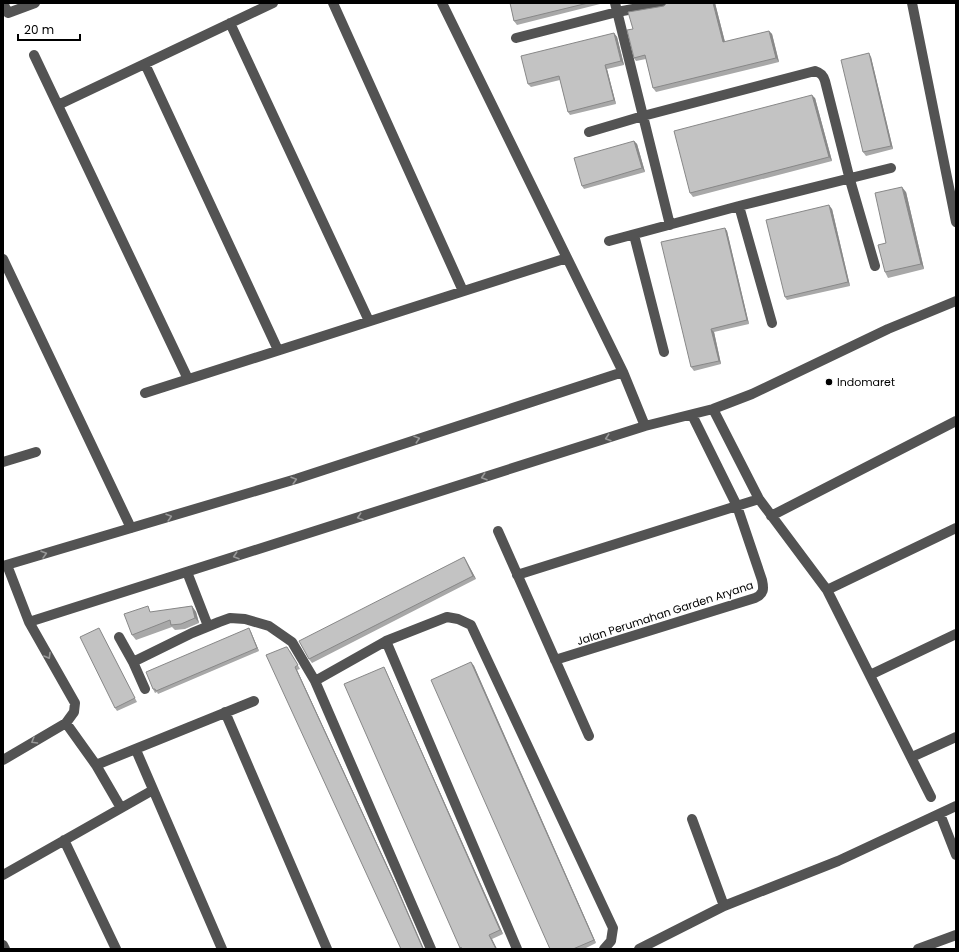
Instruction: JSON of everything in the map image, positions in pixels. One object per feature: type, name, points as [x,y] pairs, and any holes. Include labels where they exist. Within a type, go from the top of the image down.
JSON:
[{"type":"street","points":[[3,3],[8,13],[35,3]]},
{"type":"street","points":[[58,105],[273,3]]},
{"type":"street","points":[[332,3],[463,291]]},
{"type":"street","points":[[442,3],[623,372],[645,426]]},
{"type":"street","points":[[516,38],[616,8],[665,3]]},
{"type":"street","points":[[912,3],[956,222]]},
{"type":"street","points":[[616,8],[670,225]]},
{"type":"street","points":[[230,23],[369,321]]},
{"type":"street","points":[[34,56],[188,379]]},
{"type":"street","points":[[145,64],[278,350]]},
{"type":"street","points":[[589,132],[643,116],[815,71],[823,75],[825,81],[850,180],[875,266]]},
{"type":"street","points":[[609,241],[739,206],[850,180],[891,168]]},
{"type":"street","points":[[739,206],[772,324]]},
{"type":"street","points":[[634,235],[664,352]]},
{"type":"street","points":[[144,393],[567,258]]},
{"type":"street","points":[[3,259],[131,528]]},
{"type":"street","points":[[29,622],[645,426],[714,409],[752,394],[888,329],[956,301]]},
{"type":"street","points":[[3,760],[66,722],[74,712],[75,703],[29,622],[12,577],[5,566],[296,479],[623,372]]},
{"type":"street","points":[[714,409],[759,499],[827,590],[931,796]]},
{"type":"street","name":"Jalan Perumahan Garden Aryana","points":[[555,660],[760,596],[764,589],[737,506],[692,415]]},
{"type":"street","points":[[771,516],[956,421]]},
{"type":"street","points":[[3,462],[36,452]]},
{"type":"street","points":[[517,574],[759,499]]},
{"type":"street","points":[[827,590],[956,528]]},
{"type":"street","points":[[498,531],[589,736]]},
{"type":"street","points":[[187,572],[208,626]]},
{"type":"street","points":[[315,681],[386,641],[447,617],[471,624],[613,928],[611,941],[604,949]]},
{"type":"street","points":[[133,662],[208,626],[230,618],[245,619],[269,626],[292,642],[315,681],[431,949]]},
{"type":"street","points":[[870,674],[956,634]]},
{"type":"street","points":[[119,636],[145,689]]},
{"type":"street","points":[[386,641],[517,949]]},
{"type":"street","points":[[96,765],[136,750],[225,712],[254,702]]},
{"type":"street","points":[[225,712],[327,949]]},
{"type":"street","points":[[66,722],[96,765],[121,808]]},
{"type":"street","points":[[912,757],[956,737]]},
{"type":"street","points":[[136,750],[222,949]]},
{"type":"street","points":[[3,874],[153,790]]},
{"type":"street","points":[[639,949],[724,906],[838,861],[956,806]]},
{"type":"street","points":[[940,814],[956,855]]},
{"type":"street","points":[[692,820],[724,906]]},
{"type":"street","points":[[64,840],[116,949]]},
{"type":"street","points":[[918,949],[956,935]]},
{"type":"street","points":[[3,945],[5,949]]},
{"type":"building","points":[[510,3],[588,3],[514,21]]},
{"type":"building","points":[[667,3],[713,3],[723,42],[769,31],[776,58],[653,88],[645,55],[634,58],[627,30],[633,29],[628,12],[664,6]]},
{"type":"building","points":[[614,33],[621,61],[605,65],[614,100],[568,112],[559,76],[528,84],[521,56]]},
{"type":"building","points":[[869,53],[891,146],[863,152],[841,60]]},
{"type":"building","points":[[812,95],[829,157],[690,193],[674,131]]},
{"type":"building","points":[[634,141],[642,168],[582,186],[574,158]]},
{"type":"building","points":[[902,187],[921,264],[885,272],[878,245],[886,243],[875,193]]},
{"type":"building","points":[[829,205],[848,282],[785,297],[766,220]]},
{"type":"building","points":[[725,228],[747,320],[711,329],[719,361],[691,367],[661,242]]},
{"type":"building","points":[[464,557],[473,576],[309,659],[299,641]]},
{"type":"building","points":[[148,606],[150,612],[192,606],[195,618],[181,624],[171,625],[170,620],[132,635],[124,614]]},
{"type":"building","points":[[99,628],[135,698],[115,708],[80,637]]},
{"type":"building","points":[[249,628],[257,648],[156,691],[153,689],[146,672]]},
{"type":"building","points":[[286,647],[298,665],[295,667],[395,884],[423,949],[401,949],[266,655]]},
{"type":"building","points":[[471,662],[594,940],[573,949],[550,949],[431,680]]},
{"type":"building","points":[[384,667],[500,930],[489,935],[496,949],[460,948],[344,684]]},
{"type":"place","name":"Indomaret","points":[[829,382]]}]
